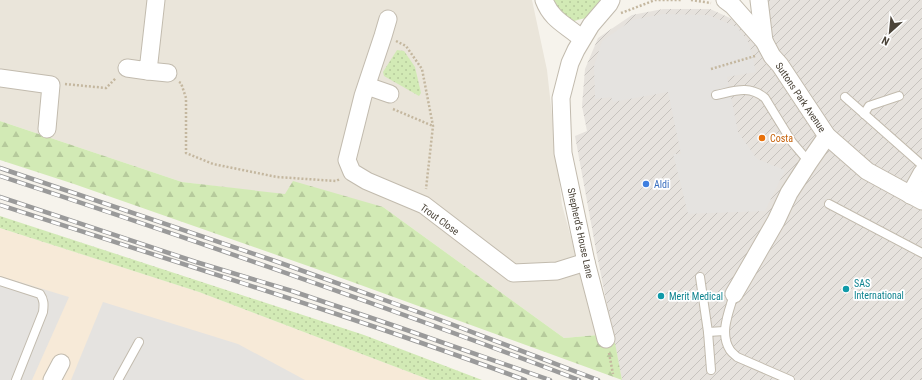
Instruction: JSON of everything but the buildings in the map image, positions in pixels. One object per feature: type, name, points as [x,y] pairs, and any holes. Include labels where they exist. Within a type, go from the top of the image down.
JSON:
[{"type":"street","points":[[148,71],[156,0]]},
{"type":"street","points":[[544,0],[549,10],[557,20],[582,39]]},
{"type":"street","points":[[760,0],[768,49]]},
{"type":"street","name":"Suttons Park Avenue","points":[[721,2],[733,6],[768,49],[827,136],[867,171],[916,198]]},
{"type":"street","name":"Shepherd's House Lane","points":[[606,339],[586,262],[563,153],[561,98],[570,62],[582,39],[591,26],[614,4]]},
{"type":"street","points":[[352,172],[347,160],[363,96],[388,19]]},
{"type":"street","points":[[127,68],[168,73]]},
{"type":"street","points":[[0,78],[51,85],[47,129]]},
{"type":"street","points":[[367,86],[390,101]]},
{"type":"street","points":[[734,294],[776,221],[789,193],[827,136]]},
{"type":"street","name":"Trout Close","points":[[352,172],[367,181],[424,206],[512,273],[557,271],[586,262]]},
{"type":"street","points":[[916,198],[922,173]]},
{"type":"street","points":[[52,380],[61,363]]},
{"type":"lane","points":[[716,95],[739,90],[751,90],[759,93],[765,98],[792,142],[809,162]]},
{"type":"lane","points":[[864,114],[869,106],[898,96]]},
{"type":"lane","points":[[845,97],[922,165]]},
{"type":"lane","points":[[829,204],[922,253]]},
{"type":"lane","points":[[700,277],[708,332],[711,370]]},
{"type":"lane","points":[[0,281],[40,294],[43,298],[43,312],[16,380]]},
{"type":"lane","points":[[734,294],[724,331],[730,351],[737,357],[790,380]]},
{"type":"lane","points":[[708,332],[724,331]]},
{"type":"lane","points":[[118,380],[139,342]]},
{"type":"path","points":[[614,4],[632,9],[654,0],[682,0]]},
{"type":"path","points":[[691,0],[721,2]]},
{"type":"path","points":[[383,36],[406,46],[422,69],[433,126],[424,206]]},
{"type":"path","points":[[711,69],[760,54],[768,49]]},
{"type":"path","points":[[51,85],[67,84],[106,88],[127,68]]},
{"type":"path","points":[[168,73],[181,84],[186,98],[186,153],[213,164],[277,177],[336,181],[352,172]]},
{"type":"path","points":[[390,101],[433,126]]},
{"type":"path","points":[[606,339],[614,374]]},
{"type":"shaded area","points":[[0,0],[532,0],[547,70],[562,205],[598,335],[564,338],[383,207],[182,182],[0,121]]},
{"type":"shaded area","points":[[768,0],[922,0],[922,380],[622,380],[575,136],[587,131],[582,106],[585,69],[598,38],[632,15],[663,9],[710,9],[739,22],[739,24],[754,10]]},
{"type":"shaded area","points":[[664,14],[708,15],[737,27],[749,43],[756,72],[727,77],[738,132],[757,159],[785,170],[765,211],[688,214],[673,154],[681,154],[668,92],[613,102],[611,97],[595,99],[594,66],[602,41],[632,20]]},
{"type":"shaded area","points":[[0,228],[199,292],[430,380],[0,380]]},
{"type":"shaded area","points":[[0,276],[69,297],[32,380],[0,380]]},
{"type":"shaded area","points":[[103,302],[238,344],[305,380],[71,380]]},
{"type":"green space","points":[[552,0],[603,0],[589,17],[574,21],[557,10]]},
{"type":"green space","points":[[397,50],[404,51],[415,67],[421,93],[419,96],[384,76],[383,72]]},
{"type":"green space","points":[[0,121],[182,182],[285,194],[293,181],[383,207],[564,338],[598,335],[615,343],[622,380],[311,267],[74,184],[0,160]]},
{"type":"green space","points":[[0,216],[364,335],[482,380],[430,380],[199,292],[0,228]]},
{"type":"railway","points":[[0,168],[275,261],[435,318],[598,380]]},
{"type":"railway","points":[[0,176],[291,275],[435,326],[579,380]]},
{"type":"railway","points":[[0,197],[196,262],[292,291],[550,380]]},
{"type":"railway","points":[[0,205],[329,312],[460,356],[525,380]]},
{"type":"place","name":"Costa","points":[[762,138]]},
{"type":"place","name":"Aldi","points":[[646,184]]},
{"type":"place","name":"SAS International","points":[[846,289]]},
{"type":"place","name":"Merit Medical","points":[[661,296]]}]
